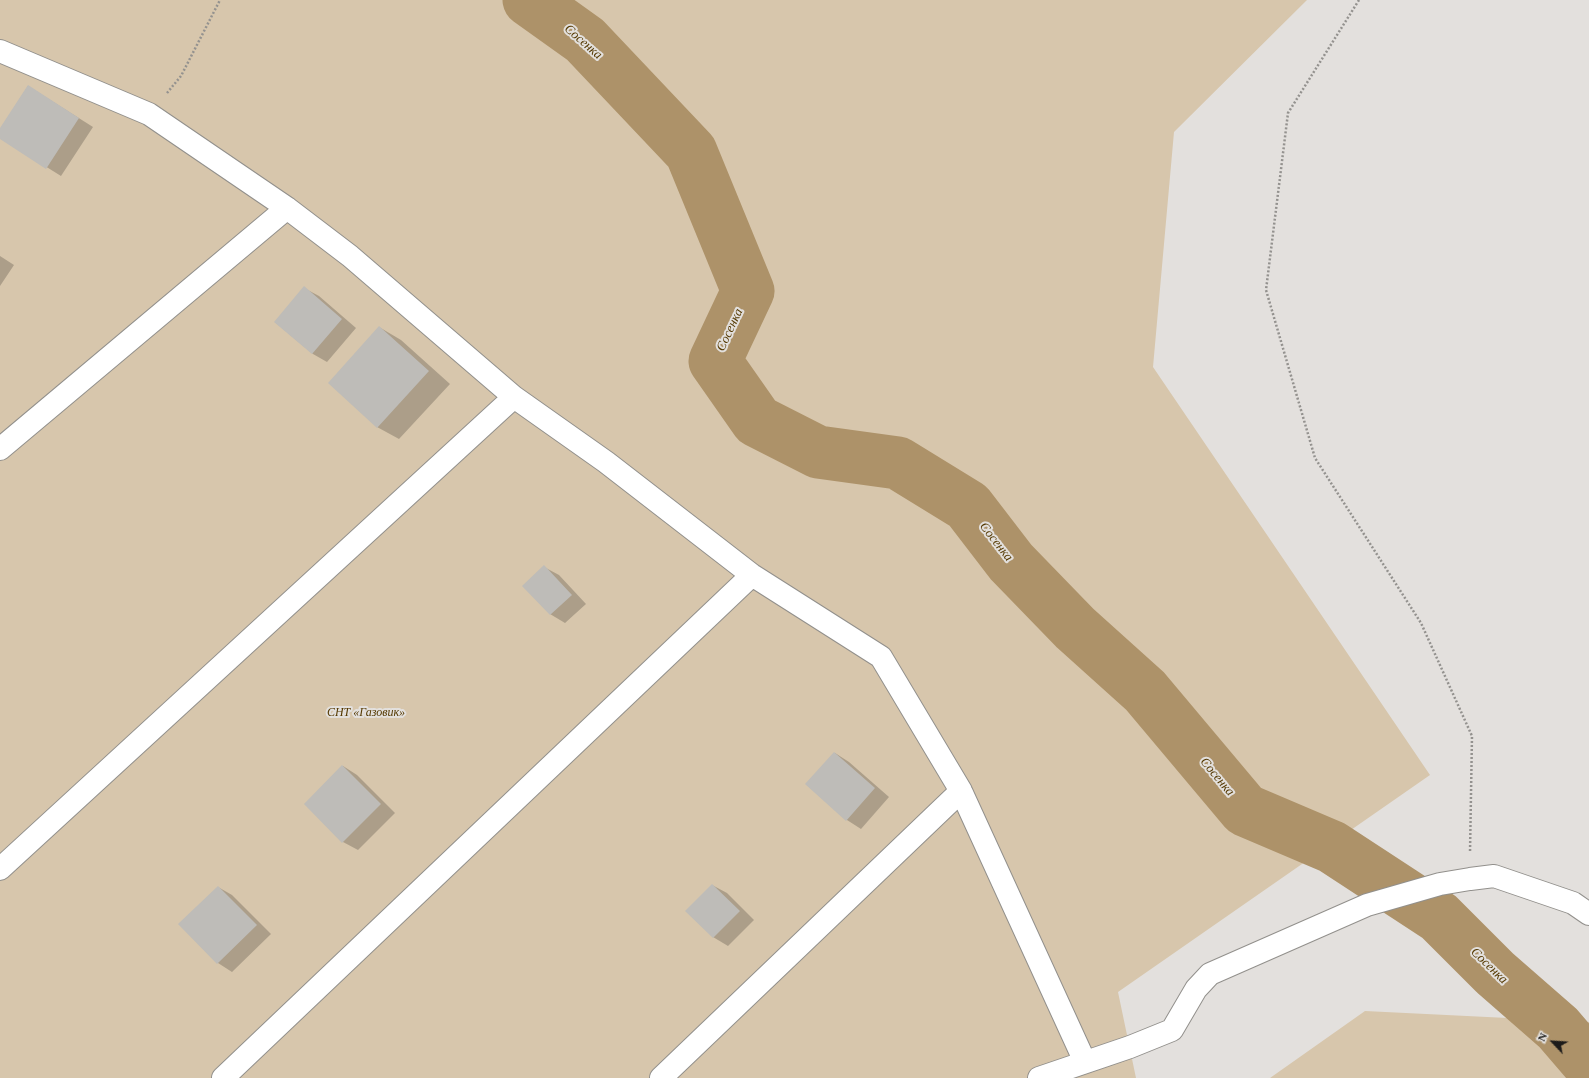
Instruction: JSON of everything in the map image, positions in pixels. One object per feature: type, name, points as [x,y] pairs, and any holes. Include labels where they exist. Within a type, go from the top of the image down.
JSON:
[{"type":"lane","points":[[0,51],[149,114],[287,208],[350,256],[514,397],[606,462],[752,575],[881,657],[961,791],[1085,1062]]},
{"type":"lane","points":[[0,449],[287,208]]},
{"type":"lane","points":[[0,869],[514,397]]},
{"type":"lane","points":[[223,1078],[752,575]]},
{"type":"lane","points":[[661,1078],[961,791]]},
{"type":"lane","points":[[1039,1078],[1130,1047],[1172,1030],[1196,990],[1210,974],[1366,905],[1440,884],[1494,876],[1573,903],[1589,914]]},
{"type":"path","points":[[149,114],[181,76],[220,0]]},
{"type":"path","points":[[1359,0],[1288,113],[1266,290],[1315,458],[1421,623],[1472,736],[1470,879]]},
{"type":"green space","name":"СНТ «Газовик»","points":[[0,0],[1307,0],[1174,132],[1153,367],[1430,775],[1118,992],[1136,1078],[0,1078]]},
{"type":"green space","points":[[1365,1011],[1589,1022],[1589,1078],[1270,1078]]},
{"type":"building","points":[[28,85],[79,118],[46,169],[0,139],[0,128]]},
{"type":"building","points":[[304,286],[342,319],[312,354],[274,322]]},
{"type":"building","points":[[379,326],[429,371],[377,428],[328,383]]},
{"type":"building","points":[[544,565],[572,595],[550,615],[522,586]]},
{"type":"building","points":[[834,752],[875,788],[846,821],[805,784]]},
{"type":"building","points":[[342,765],[381,804],[342,843],[304,804]]},
{"type":"building","points":[[712,884],[740,911],[713,938],[685,911]]},
{"type":"building","points":[[218,886],[257,925],[217,964],[178,924]]},
{"type":"waterway","name":"Сосенка","points":[[529,0],[585,40],[691,152],[748,291],[715,361],[757,421],[818,452],[898,463],[968,506],[1011,562],[1075,628],[1145,691],[1245,810],[1332,847],[1439,917],[1495,973],[1558,1028],[1589,1064]]}]
